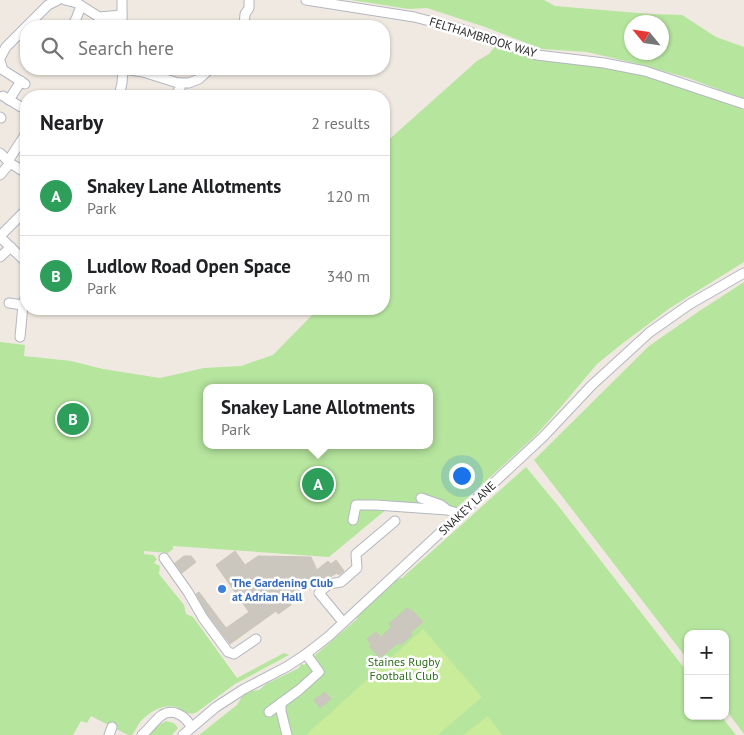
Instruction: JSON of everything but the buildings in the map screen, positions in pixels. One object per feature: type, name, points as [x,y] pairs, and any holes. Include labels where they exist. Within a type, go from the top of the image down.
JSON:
[{"type":"street","points":[[34,20],[48,5],[58,0]]},
{"type":"street","points":[[65,0],[77,3],[99,17],[122,15]]},
{"type":"street","points":[[122,0],[122,20]]},
{"type":"street","points":[[244,20],[245,14],[249,8],[249,0]]},
{"type":"street","name":"FELTHAMBROOK WAY","points":[[306,0],[414,17],[461,29],[537,54],[604,62],[645,71],[744,104]]},
{"type":"street","points":[[75,20],[81,6]]},
{"type":"street","points":[[20,34],[6,47],[0,58],[3,70],[23,83],[6,98],[20,107]]},
{"type":"street","points":[[120,90],[123,75]]},
{"type":"street","points":[[153,75],[180,83],[189,83],[203,75]]},
{"type":"street","points":[[179,90],[180,83]]},
{"type":"street","points":[[0,175],[20,143]]},
{"type":"street","points":[[0,153],[20,169]]},
{"type":"street","points":[[20,216],[0,236],[20,256]]},
{"type":"street","points":[[0,257],[11,247]]},
{"type":"street","name":"SNAKEY LANE","points":[[183,735],[216,707],[244,689],[288,666],[328,636],[544,437],[592,385],[650,332],[690,304],[744,273]]},
{"type":"street","points":[[9,303],[20,305]]},
{"type":"street","points":[[20,337],[22,315]]},
{"type":"street","points":[[421,498],[442,505],[447,510]]},
{"type":"street","points":[[353,520],[356,505],[447,510],[459,516]]},
{"type":"street","points":[[343,622],[319,594],[329,584],[341,582],[357,568],[356,554],[395,521]]},
{"type":"street","points":[[164,558],[188,592],[203,618],[228,652],[234,654],[256,639]]},
{"type":"street","points":[[269,712],[299,690],[319,672],[306,654]]},
{"type":"street","points":[[281,703],[287,735]]},
{"type":"street","points":[[142,735],[163,714],[176,712],[187,720],[191,727]]},
{"type":"green space","points":[[351,0],[544,0],[555,6],[682,15],[716,37],[744,47],[744,99],[688,78],[634,63],[587,52],[542,49],[485,27],[427,8],[409,9]]},
{"type":"green space","points":[[499,42],[537,55],[645,71],[744,110],[744,262],[670,308],[597,364],[535,436],[450,514],[388,508],[329,557],[173,546],[173,549],[168,553],[144,551],[144,554],[153,555],[157,559],[154,563],[160,566],[159,574],[184,605],[186,614],[193,617],[237,678],[284,653],[289,655],[235,684],[197,712],[188,713],[171,706],[162,707],[154,711],[141,721],[132,735],[128,735],[91,716],[87,723],[81,721],[73,735],[0,735],[0,342],[25,345],[24,356],[71,361],[103,369],[160,378],[204,368],[241,366],[273,355],[312,315],[390,315],[390,139],[477,61],[489,54]]},
{"type":"green space","points":[[744,282],[744,734],[729,714],[729,630],[684,630],[684,655],[534,460],[649,346]]},
{"type":"green space","name":"Staines Rugby Football Club","points":[[526,467],[684,668],[684,720],[724,720],[736,735],[199,735],[237,705],[243,695],[259,690],[266,684],[299,668],[301,664],[304,665],[357,619],[357,616],[371,601],[384,592],[394,581],[402,578]]},
{"type":"green space","name":"Staines Rugby Football Club","points":[[423,629],[482,697],[438,735],[307,734]]},
{"type":"green space","points":[[488,716],[502,735],[463,735]]},
{"type":"green space","points":[[166,721],[174,723],[178,728],[172,735],[148,735],[157,726]]},
{"type":"place","name":"Ludlow Road Open Space","points":[[73,419]]},
{"type":"place","name":"Snakey Lane Allotments","points":[[318,484]]},
{"type":"place","name":"The Gardening Club at Adrian Hall","points":[[222,589]]}]
